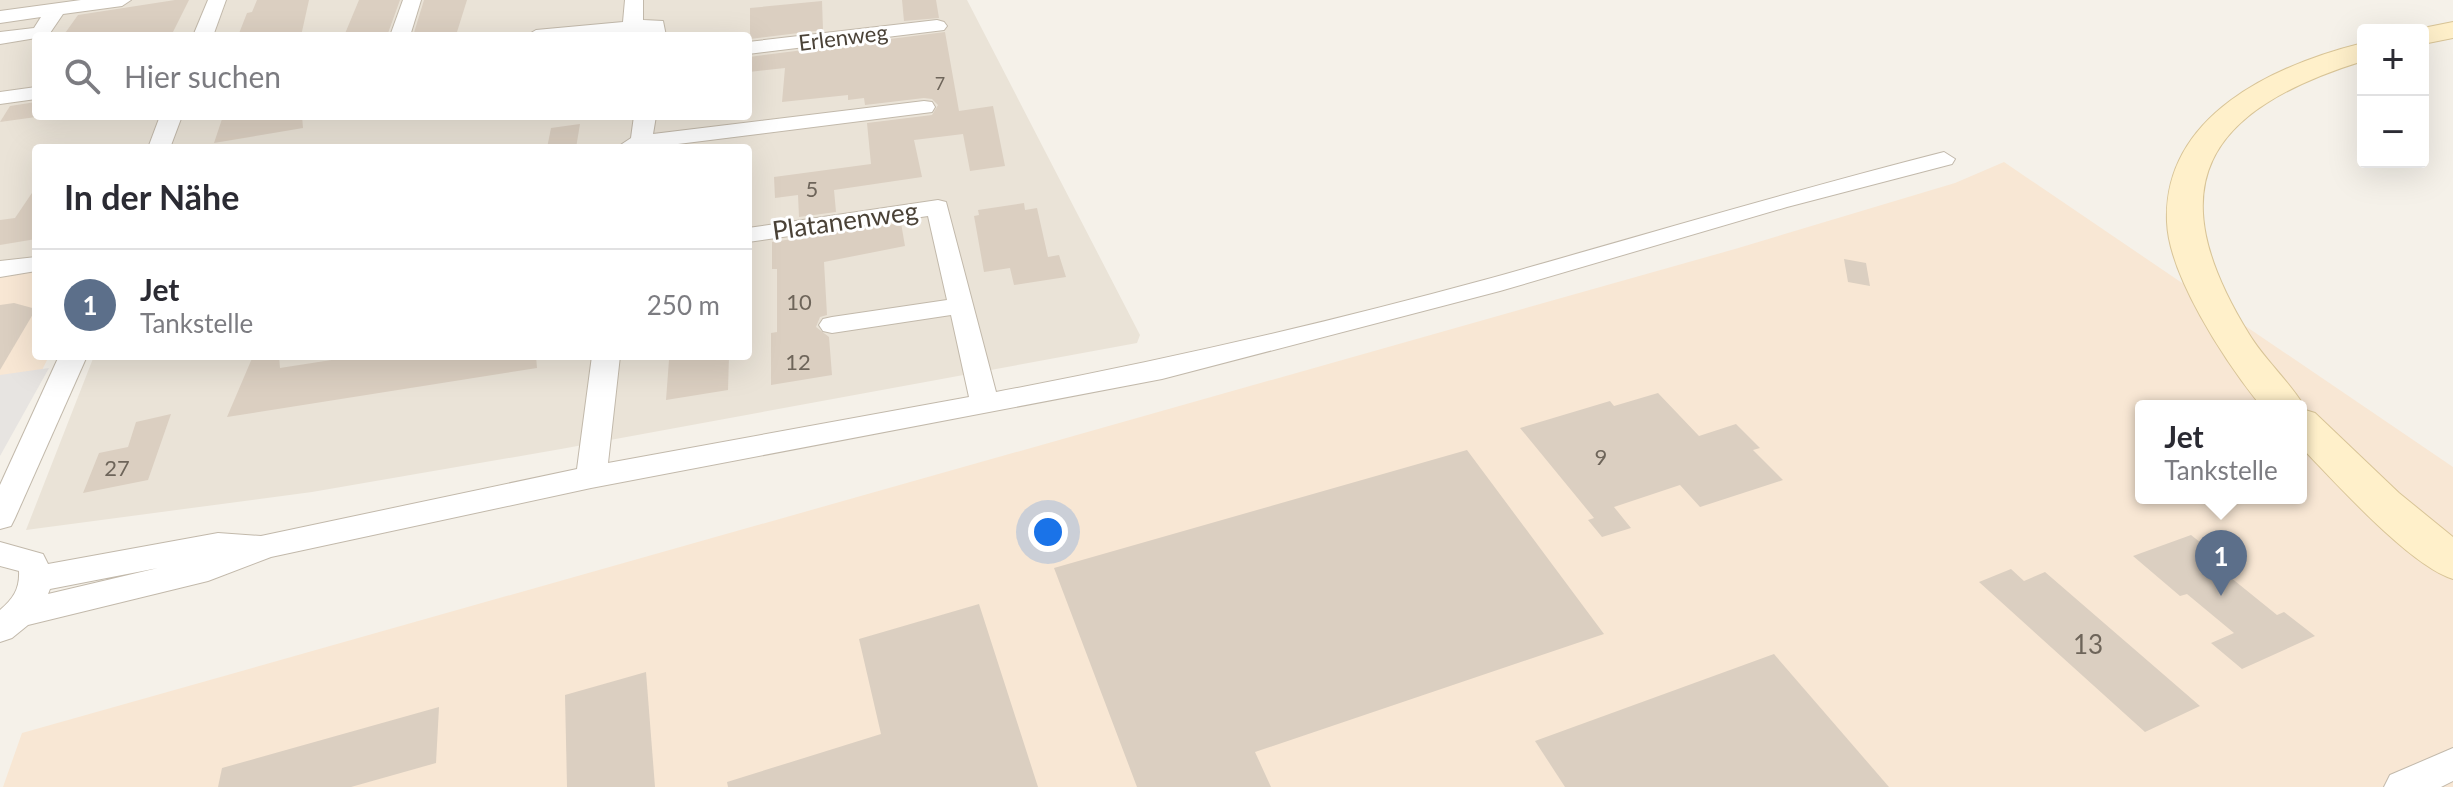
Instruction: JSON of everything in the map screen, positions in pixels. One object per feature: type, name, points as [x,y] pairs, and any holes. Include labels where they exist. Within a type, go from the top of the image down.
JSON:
[{"type":"main road","points":[[2429,35],[2453,30]]},
{"type":"main road","points":[[2279,400],[2243,356],[2210,298],[2184,221],[2186,184],[2207,140],[2242,103],[2297,75],[2357,54]]},
{"type":"main road","points":[[2307,429],[2384,504],[2453,562]]},
{"type":"street","points":[[0,17],[122,0]]},
{"type":"street","points":[[205,32],[217,0]]},
{"type":"street","points":[[401,32],[412,0]]},
{"type":"street","points":[[633,25],[634,0]]},
{"type":"street","points":[[41,32],[57,8]]},
{"type":"street","points":[[571,32],[633,25],[656,25],[656,32]]},
{"type":"street","name":"Erlenweg","points":[[752,48],[937,26]]},
{"type":"street","points":[[0,38],[32,34]]},
{"type":"street","points":[[0,98],[32,94]]},
{"type":"street","points":[[642,144],[924,107]]},
{"type":"street","points":[[160,144],[170,120]]},
{"type":"street","points":[[634,144],[643,120]]},
{"type":"street","points":[[9,622],[208,569],[266,546],[591,477],[1162,370],[1321,331],[1779,202],[1944,159]]},
{"type":"street","name":"Platanenweg","points":[[752,234],[938,207],[985,404]]},
{"type":"street","points":[[0,269],[32,265]]},
{"type":"street","points":[[832,325],[960,306]]},
{"type":"street","points":[[0,518],[71,360]]},
{"type":"street","points":[[591,477],[606,360]]},
{"type":"street","points":[[37,579],[218,545],[266,546]]},
{"type":"street","points":[[0,554],[32,563],[37,579],[32,595],[9,622]]},
{"type":"street","points":[[2403,787],[2453,764]]},
{"type":"shaded area","points":[[0,0],[967,0],[1140,335],[1137,343],[561,449],[312,492],[26,530],[92,360],[752,360],[752,144],[32,144],[32,257],[0,262]]},
{"type":"shaded area","points":[[2004,162],[2453,467],[2453,787],[3,787],[22,733],[1735,249],[1955,183]]},
{"type":"shaded area","points":[[32,270],[32,360],[47,360],[0,455],[0,274]]},
{"type":"shaded area","points":[[49,368],[0,456],[0,375]]},
{"type":"building","points":[[189,0],[173,32],[66,32],[78,15]]},
{"type":"building","points":[[257,0],[309,0],[302,32],[240,32],[247,13],[252,12]]},
{"type":"building","points":[[359,0],[400,0],[388,32],[346,32]]},
{"type":"building","points":[[424,0],[467,0],[457,32],[414,32]]},
{"type":"building","points":[[902,0],[936,0],[939,18],[904,21]]},
{"type":"building","points":[[822,1],[823,30],[752,39],[750,8]]},
{"type":"building","points":[[945,32],[959,111],[993,106],[1005,166],[970,171],[963,134],[914,140],[922,177],[834,190],[836,212],[799,217],[798,195],[775,198],[774,177],[871,164],[867,123],[932,115],[938,105],[932,99],[924,98],[865,105],[864,98],[848,100],[848,95],[782,102],[785,68],[752,72],[752,57]]},
{"type":"building","points":[[32,103],[32,118],[0,122],[10,106]]},
{"type":"building","points":[[222,120],[302,120],[303,128],[214,143]]},
{"type":"building","points":[[580,124],[577,144],[548,144],[551,128]]},
{"type":"building","points":[[32,193],[32,240],[0,245],[0,220],[15,218]]},
{"type":"building","points":[[1024,203],[1025,210],[1037,208],[1048,257],[1059,255],[1066,277],[1014,285],[1010,268],[984,272],[974,216],[979,215],[978,210]]},
{"type":"building","points":[[901,223],[905,246],[824,262],[827,315],[820,317],[816,327],[829,337],[832,375],[771,385],[771,333],[777,332],[777,269],[772,269],[772,242]]},
{"type":"building","points":[[1844,259],[1866,263],[1870,286],[1848,282]]},
{"type":"building","points":[[14,303],[32,308],[32,316],[0,370],[0,305]]},
{"type":"building","points":[[251,360],[279,360],[280,368],[331,360],[536,360],[537,368],[227,417]]},
{"type":"building","points":[[669,360],[729,360],[728,390],[666,400]]},
{"type":"building","points":[[1658,393],[1699,436],[1736,424],[1760,448],[1753,450],[1783,480],[1700,507],[1680,485],[1614,507],[1631,528],[1602,537],[1588,520],[1594,518],[1520,428],[1610,401],[1614,406]]},
{"type":"building","points":[[171,414],[148,480],[83,493],[99,453],[128,447],[136,422]]},
{"type":"building","points":[[1467,450],[1604,634],[1255,752],[1271,787],[1137,787],[1054,568]]},
{"type":"building","points":[[2191,535],[2240,574],[2230,577],[2277,615],[2284,612],[2315,636],[2242,669],[2211,643],[2234,633],[2187,594],[2180,596],[2133,556]]},
{"type":"building","points":[[2011,569],[2024,581],[2045,572],[2200,706],[2145,732],[1979,582]]},
{"type":"building","points":[[979,604],[1038,787],[728,787],[727,782],[881,734],[859,639]]},
{"type":"building","points":[[1774,654],[1889,787],[1565,787],[1535,741]]},
{"type":"building","points":[[646,672],[655,787],[567,787],[565,695]]},
{"type":"building","points":[[439,707],[436,763],[351,787],[218,787],[222,768]]},
{"type":"place","name":"Jet","points":[[2221,596]]}]
